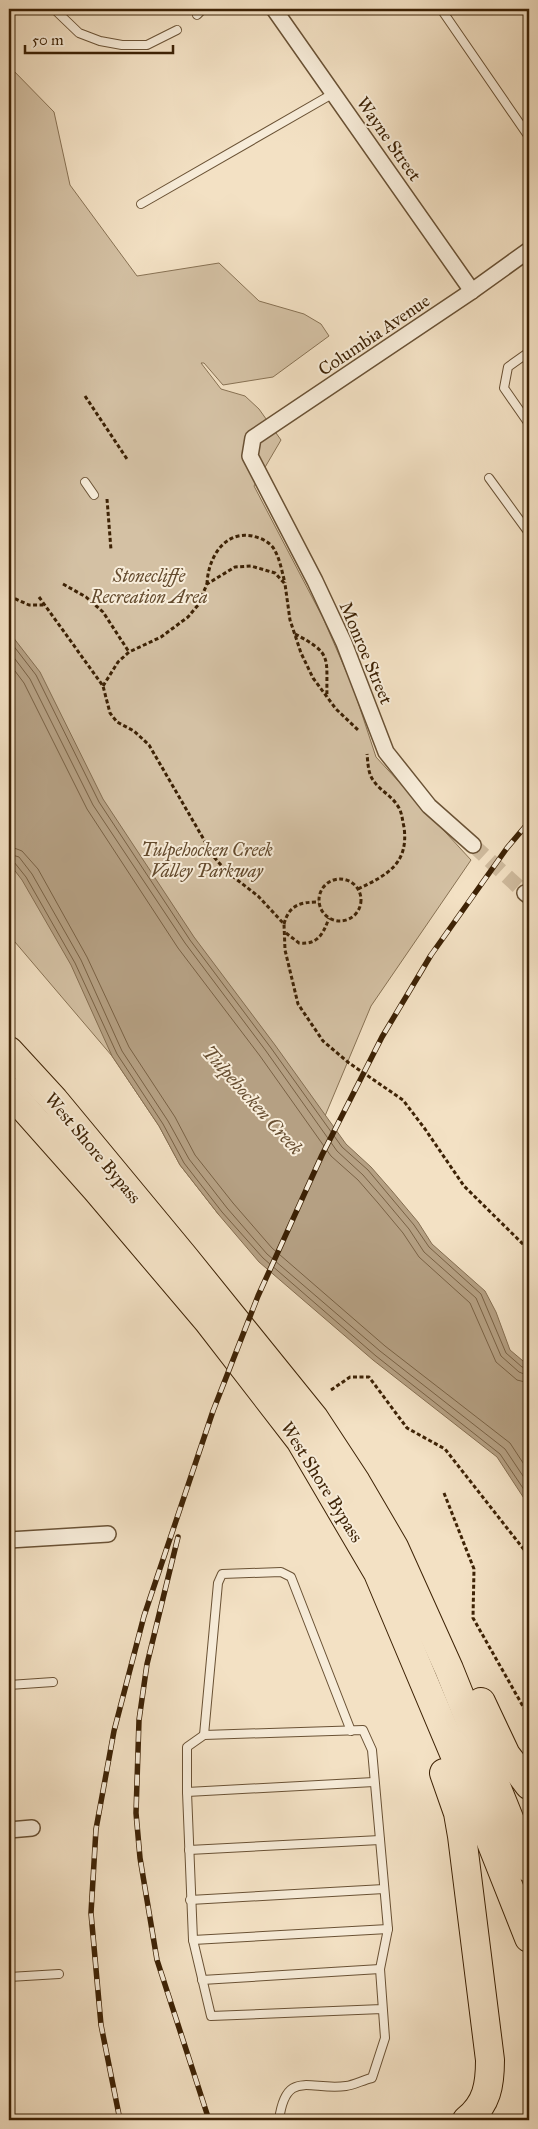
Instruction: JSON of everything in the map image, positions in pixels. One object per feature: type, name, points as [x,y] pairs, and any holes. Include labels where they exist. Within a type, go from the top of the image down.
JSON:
[{"type":"highway","points":[[9,1038],[184,1257]]},
{"type":"highway","name":"West Shore Bypass","points":[[9,1051],[54,1100],[184,1257],[322,1429],[356,1482],[394,1547],[449,1668],[529,1868]]},
{"type":"highway","name":"West Shore Bypass","points":[[9,1091],[96,1189],[208,1321],[300,1440],[378,1573],[485,1826],[529,1938]]},
{"type":"highway","points":[[322,1429],[411,1544],[499,1743],[529,1785]]},
{"type":"highway","points":[[342,1513],[445,1776],[458,1814],[490,2060],[487,2095],[482,2106],[467,2120]]},
{"type":"street","name":"Wayne Street","points":[[274,9],[472,291]]},
{"type":"street","name":"Columbia Avenue","points":[[250,456],[253,438],[472,291],[529,250]]},
{"type":"street","name":"Monroe Street","points":[[250,456],[315,581],[340,634],[386,752],[429,806],[473,846]]},
{"type":"street","points":[[9,1540],[108,1534]]},
{"type":"street","points":[[9,1830],[32,1828]]},
{"type":"lane","points":[[54,9],[79,32],[100,41],[122,45],[147,45],[177,30]]},
{"type":"lane","points":[[197,15],[203,9]]},
{"type":"lane","points":[[441,9],[529,137]]},
{"type":"lane","points":[[140,204],[334,93]]},
{"type":"lane","points":[[529,352],[508,367],[504,388],[529,424]]},
{"type":"lane","points":[[489,478],[529,533]]},
{"type":"lane","points":[[85,482],[94,495]]},
{"type":"lane","points":[[204,1735],[218,1583],[222,1574],[281,1572],[291,1577],[351,1730]]},
{"type":"lane","points":[[9,1685],[53,1682]]},
{"type":"lane","points":[[279,2120],[282,2102],[289,2091],[300,2084],[345,2086],[372,2078],[385,2038],[380,1970],[388,1929],[372,1750],[363,1730],[204,1735],[187,1747],[190,1900],[193,1940],[212,2016],[382,2009]]},
{"type":"lane","points":[[187,1792],[374,1782]]},
{"type":"lane","points":[[189,1850],[380,1840]]},
{"type":"lane","points":[[190,1900],[384,1889]]},
{"type":"lane","points":[[193,1940],[388,1929]]},
{"type":"lane","points":[[202,1980],[380,1970]]},
{"type":"lane","points":[[9,1977],[58,1974]]},
{"type":"path","points":[[85,396],[127,459]]},
{"type":"path","points":[[107,496],[111,550]]},
{"type":"path","points":[[103,686],[118,662],[129,652],[161,637],[188,617],[198,604],[207,584],[208,571],[218,548],[228,539],[241,535],[254,536],[265,540],[274,548],[285,584],[290,620],[301,653],[313,678],[336,709],[356,727],[360,734]]},
{"type":"path","points":[[9,544],[14,552]]},
{"type":"path","points":[[207,584],[235,568],[251,566],[276,573],[285,584]]},
{"type":"path","points":[[63,584],[86,597],[103,612],[129,652]]},
{"type":"path","points":[[9,596],[29,605],[43,604]]},
{"type":"path","points":[[39,597],[103,686],[110,713],[117,722],[134,731],[148,745],[214,857],[227,872],[258,896],[284,924]]},
{"type":"path","points":[[295,634],[318,647],[324,653],[327,661],[327,697]]},
{"type":"path","points":[[358,889],[385,876],[400,860],[405,844],[402,816],[398,806],[372,780],[366,750]]},
{"type":"path","points":[[333,880],[347,880],[358,889],[361,902],[355,915],[342,921],[329,918],[324,914],[319,902],[322,888],[333,880]]},
{"type":"path","points":[[319,902],[307,902],[295,906],[289,910],[284,924],[286,950],[298,1004],[323,1040],[349,1063],[403,1100],[464,1186],[529,1250]]},
{"type":"path","points":[[285,933],[299,943],[314,942],[323,933],[329,918]]},
{"type":"path","points":[[331,1390],[350,1378],[370,1377],[407,1428],[445,1449],[529,1556]]},
{"type":"path","points":[[444,1493],[474,1569],[473,1618],[529,1718]]},
{"type":"green space","name":"Stonecliffe Recreation Area","points":[[9,66],[54,112],[70,185],[137,276],[219,263],[259,301],[304,314],[321,324],[329,336],[273,377],[223,385],[204,363],[201,363],[221,389],[245,396],[259,409],[281,440],[254,486],[323,618],[353,687],[376,757],[471,860],[371,1006],[325,1116],[219,1215],[180,1165],[159,1126],[112,1056],[9,935]]},
{"type":"water","name":"Tulpehocken Creek","points":[[9,632],[40,672],[103,799],[194,937],[346,1144],[371,1167],[392,1191],[418,1222],[432,1244],[485,1291],[496,1312],[510,1350],[529,1366],[529,1506],[497,1457],[373,1360],[259,1262],[180,1165],[159,1126],[112,1056],[71,965],[22,880],[9,863]]},
{"type":"tunnel","points":[[473,845],[525,893]]},
{"type":"railway","points":[[120,2120],[101,2025],[91,1913],[96,1829],[114,1731],[144,1616],[213,1411],[258,1296],[322,1155],[382,1037],[431,955],[507,848],[529,822]]},
{"type":"railway","points":[[178,1537],[147,1664],[139,1720],[136,1813],[140,1858],[157,1960],[209,2120]]},
{"type":"park label","name":"Tulpehocken Creek Valley Parkway","points":[[207,860]]}]
